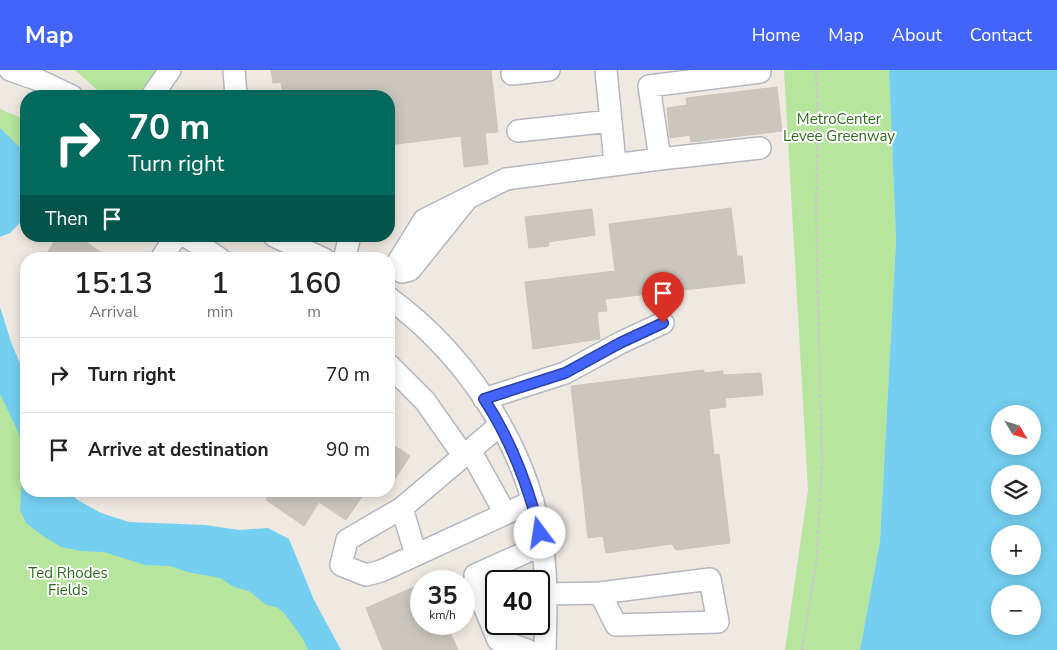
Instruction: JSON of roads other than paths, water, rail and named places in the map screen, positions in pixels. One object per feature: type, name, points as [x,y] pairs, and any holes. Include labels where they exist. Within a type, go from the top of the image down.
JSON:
[{"type":"street","points":[[10,70],[59,90]]},
{"type":"street","points":[[156,90],[170,70]]},
{"type":"street","points":[[234,70],[236,90]]},
{"type":"street","points":[[512,74],[549,70]]},
{"type":"street","points":[[606,70],[615,164]]},
{"type":"street","points":[[660,159],[648,78],[760,72],[760,70]]},
{"type":"street","points":[[518,130],[611,121]]},
{"type":"street","points":[[395,282],[402,272],[398,262],[424,220],[506,179],[615,164],[760,148]]},
{"type":"street","points":[[195,242],[210,252]]},
{"type":"street","points":[[287,242],[309,252]]},
{"type":"street","points":[[395,303],[426,329],[448,353],[484,399],[500,425],[522,471],[533,501],[545,570]]},
{"type":"street","points":[[484,399],[565,373],[620,343],[663,323]]},
{"type":"street","points":[[395,371],[425,401],[467,452],[505,513]]},
{"type":"street","points":[[500,425],[402,508],[347,540],[341,565],[366,575],[380,571],[533,501]]},
{"type":"street","points":[[402,508],[416,554]]},
{"type":"street","points":[[527,650],[498,640],[475,584],[476,575],[542,545]]},
{"type":"street","points":[[550,594],[600,593],[710,579],[718,622],[616,625],[600,593]]},
{"type":"street","points":[[545,635],[545,650]]},
{"type":"water","points":[[889,70],[1057,70],[1057,650],[860,650],[880,541],[896,240]]},
{"type":"water","points":[[0,128],[20,147],[20,223],[10,233],[0,237]]},
{"type":"water","points":[[0,307],[20,364],[20,436],[0,394]]},
{"type":"water","points":[[21,497],[75,497],[101,513],[129,522],[205,525],[239,530],[268,528],[289,539],[314,600],[341,650],[308,650],[303,639],[284,613],[277,607],[266,605],[249,591],[234,587],[220,578],[187,572],[170,566],[145,565],[104,552],[81,551],[61,547],[26,523],[20,510]]},
{"type":"park label","name":"MetroCenter Levee Greenway","points":[[839,128]]},
{"type":"park label","name":"Ted Rhodes Fields","points":[[68,582]]}]
